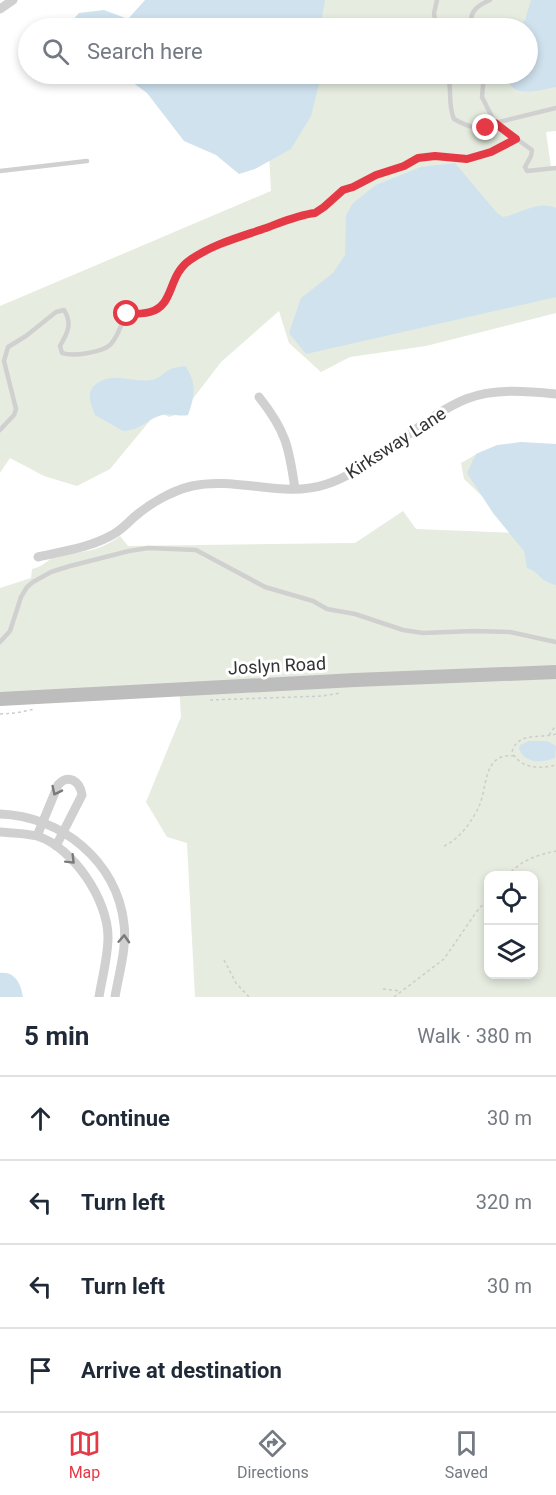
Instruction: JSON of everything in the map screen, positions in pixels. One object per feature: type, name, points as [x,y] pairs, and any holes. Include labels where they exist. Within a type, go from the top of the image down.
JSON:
[{"type":"street","points":[[0,9],[13,0]]},
{"type":"street","name":"Kirksway Lane","points":[[38,557],[94,544],[123,528],[133,518],[167,495],[191,486],[241,483],[295,489],[326,485],[352,474],[431,420],[467,399],[489,393],[528,391],[556,394]]},
{"type":"street","points":[[259,398],[276,419],[287,441],[295,489]]},
{"type":"street","name":"Joslyn Road","points":[[0,699],[556,672]]},
{"type":"street","points":[[37,836],[58,785],[62,780],[76,781],[81,786],[82,795],[57,846]]},
{"type":"street","points":[[0,814],[19,815],[43,821],[64,832],[87,850],[116,889],[125,926],[115,997]]},
{"type":"street","points":[[0,832],[37,836],[57,846],[87,875],[98,897],[108,936],[99,997]]},
{"type":"lane","points":[[435,18],[437,0]]},
{"type":"lane","points":[[471,18],[474,10],[480,4],[490,0]]},
{"type":"lane","points":[[451,84],[449,108],[454,119],[474,128],[486,128],[495,123],[556,108]]},
{"type":"lane","points":[[483,84],[482,98],[495,123],[531,150],[531,156],[525,167],[526,171],[556,168]]},
{"type":"lane","points":[[0,430],[14,415],[16,409],[4,361],[8,347],[56,312],[64,310],[69,317],[68,332],[60,346],[62,353],[75,355],[105,348],[110,345],[127,314],[148,313],[161,308],[167,300],[179,268],[205,251],[227,241],[315,213],[343,190],[376,175],[404,166],[418,158],[435,156],[467,159],[491,152],[516,139]]},
{"type":"lane","points":[[0,171],[87,161]]},
{"type":"lane","points":[[0,642],[10,631],[21,597],[33,582],[51,572],[69,566],[129,550],[148,548],[196,550],[265,587],[313,601],[327,609],[355,614],[403,630],[423,633],[510,632],[556,642]]},
{"type":"path","points":[[548,736],[556,725]]},
{"type":"path","points":[[444,846],[458,837],[473,818],[483,796],[488,771],[492,764],[508,756],[519,740],[526,737],[556,734]]},
{"type":"path","points":[[512,752],[528,766],[538,768],[556,765]]},
{"type":"path","points":[[508,756],[514,756]]},
{"type":"path","points":[[511,871],[525,861],[556,850]]},
{"type":"path","points":[[394,997],[444,959],[484,904]]},
{"type":"path","points":[[224,960],[236,982],[249,997]]},
{"type":"path","points":[[383,989],[401,991]]},
{"type":"shaded area","points":[[184,0],[556,0],[556,131],[546,132],[551,167],[556,168],[556,313],[426,346],[350,357],[321,372],[289,343],[279,311],[221,362],[182,413],[169,417],[158,411],[110,469],[77,486],[44,476],[10,458],[0,473],[0,306],[271,191],[268,133],[201,84],[538,84],[538,18],[185,18]]},
{"type":"shaded area","points":[[482,451],[556,453],[556,997],[195,997],[187,843],[167,837],[146,802],[181,717],[179,685],[0,695],[0,588],[31,578],[32,569],[58,554],[97,548],[120,536],[128,546],[355,543],[403,511],[416,529],[514,533],[503,516],[464,479],[461,463]]},
{"type":"water","points":[[145,0],[325,0],[322,18],[129,18]]},
{"type":"water","points":[[531,0],[556,0],[556,87],[524,92],[513,88],[510,84],[538,84],[538,18],[526,18]]},
{"type":"water","points":[[104,10],[125,18],[74,18],[79,13]]},
{"type":"water","points":[[135,84],[319,84],[311,116],[291,149],[255,169],[239,174],[216,155],[184,141],[147,93]]},
{"type":"water","points":[[455,163],[497,213],[503,217],[536,207],[556,208],[556,297],[306,354],[289,333],[301,298],[333,273],[345,255],[346,215],[353,203],[376,185],[421,167]]},
{"type":"water","points":[[185,366],[192,378],[194,389],[188,415],[163,415],[134,429],[123,431],[95,415],[90,393],[99,382],[113,378],[148,380],[157,378],[173,368]]},
{"type":"water","points":[[521,442],[556,444],[556,585],[527,568],[524,551],[493,513],[467,473],[476,454],[497,445]]},
{"type":"water","points":[[529,741],[547,741],[556,746],[555,758],[535,761],[525,757],[519,749],[520,745]]},
{"type":"water","points":[[0,973],[10,974],[16,979],[23,997],[0,997]]},
{"type":"route","points":[[127,314],[148,313],[161,308],[167,300],[179,268],[220,243],[315,213],[343,190],[376,175],[404,166],[418,158],[435,156],[467,159],[491,152],[516,139],[495,123],[486,128]]}]
